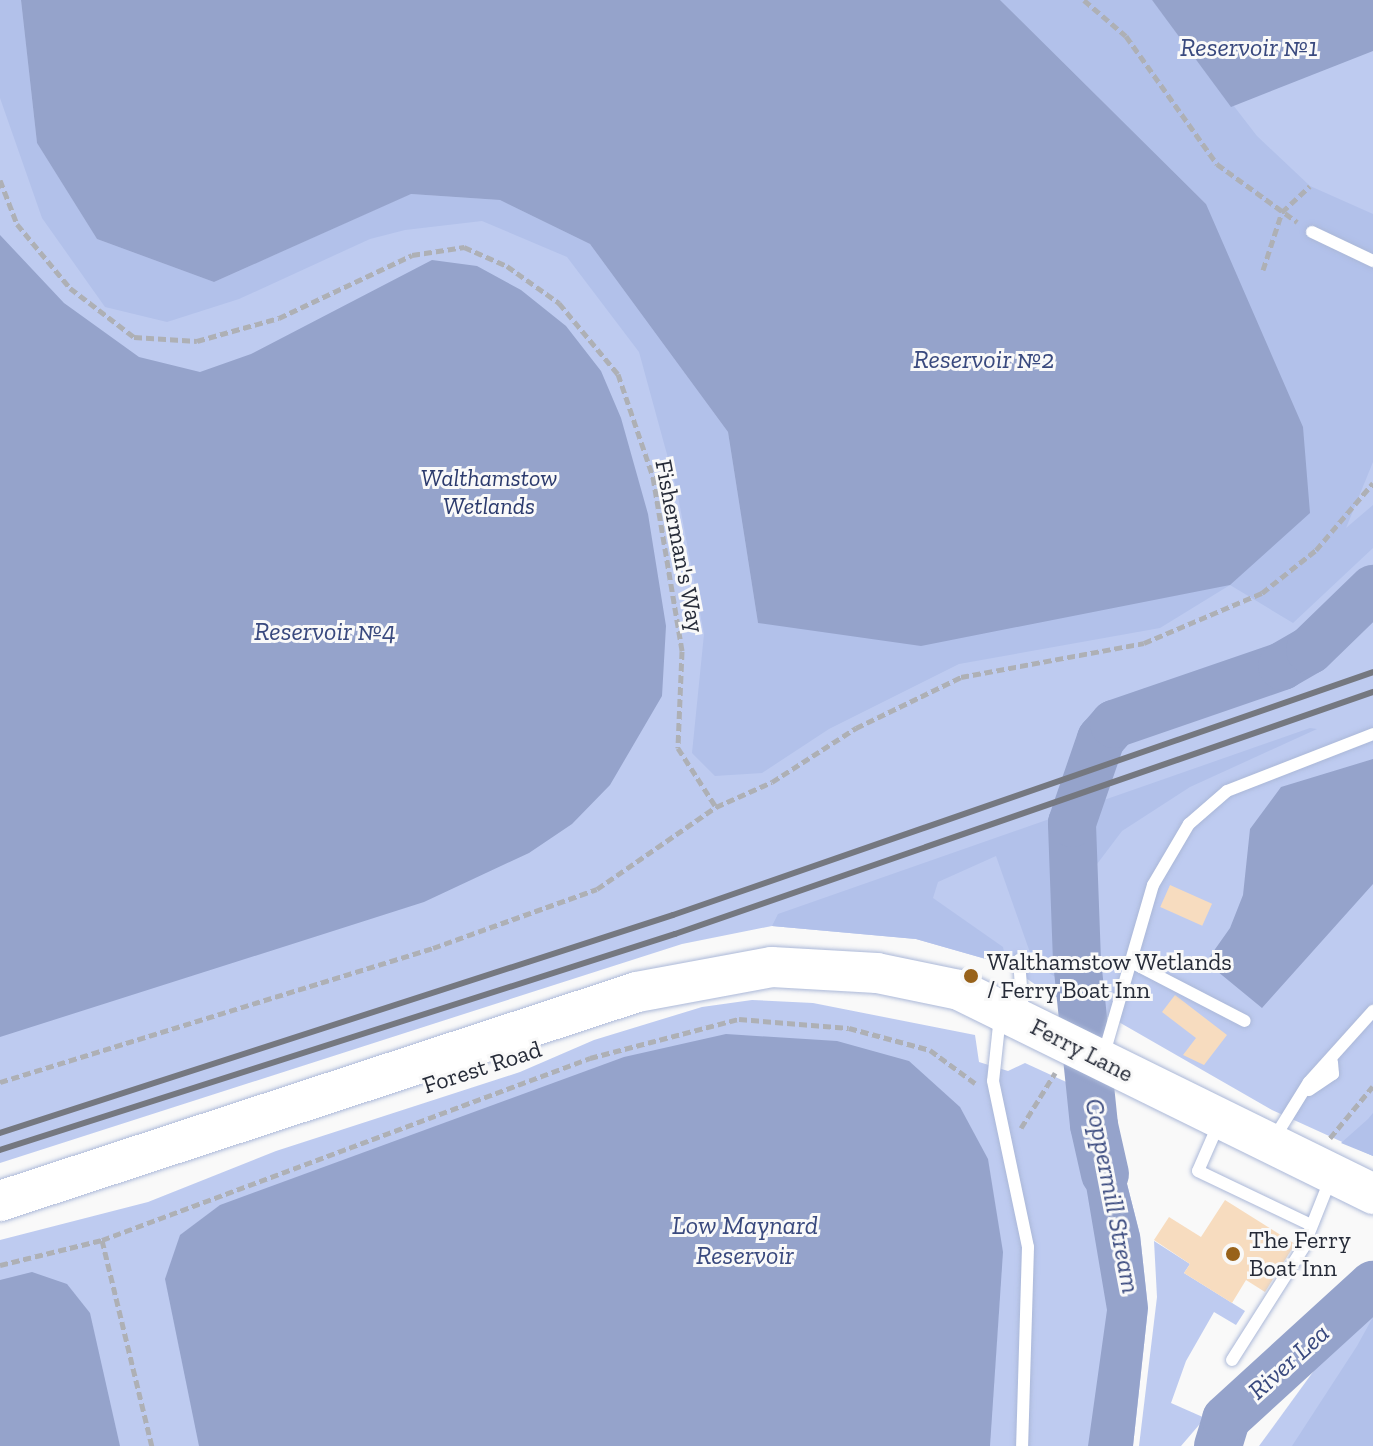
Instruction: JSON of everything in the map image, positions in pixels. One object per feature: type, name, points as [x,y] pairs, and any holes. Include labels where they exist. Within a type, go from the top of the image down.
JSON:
[{"type":"main road","name":"Ferry Lane","points":[[772,967],[919,979],[1036,1034],[1115,1054],[1220,1121],[1373,1194]]},
{"type":"main road","name":"Forest Road","points":[[0,1201],[637,992],[772,967]]},
{"type":"lane","points":[[1312,232],[1373,261]]},
{"type":"lane","points":[[1115,1054],[1131,962],[1153,885],[1206,806],[1227,791],[1373,734]]},
{"type":"lane","points":[[1019,960],[1036,1034],[993,1081],[1002,1102],[1028,1247],[1022,1446]]},
{"type":"lane","points":[[1131,962],[1245,1021]]},
{"type":"lane","points":[[1269,1146],[1309,1090],[1321,1066],[1332,1062],[1373,1011]]},
{"type":"lane","points":[[1220,1121],[1198,1171],[1311,1225]]},
{"type":"lane","points":[[1232,1360],[1311,1225],[1332,1177]]},
{"type":"path","points":[[1084,0],[1126,36],[1217,164],[1282,212]]},
{"type":"path","name":"Fisherman's Way","points":[[0,180],[17,224],[70,288],[134,337],[197,341],[279,318],[412,255],[464,247],[507,266],[559,303],[618,374],[653,477],[682,651],[678,748],[716,807]]},
{"type":"path","points":[[1263,270],[1282,212],[1310,186]]},
{"type":"path","points":[[0,1082],[433,948],[597,889],[716,807],[772,782],[856,728],[961,677],[1144,643],[1262,593],[1316,550],[1373,483]]},
{"type":"path","points":[[0,1265],[102,1240],[590,1058],[739,1019],[840,1026],[930,1050],[1002,1102]]},
{"type":"path","points":[[1010,1148],[1052,1074],[1036,1034]]},
{"type":"path","points":[[1331,1136],[1373,1086]]},
{"type":"path","points":[[102,1240],[152,1446]]},
{"type":"green space","name":"Walthamstow Wetlands","points":[[0,0],[1373,0],[1373,1156],[1272,1110],[1117,1021],[1049,994],[1007,965],[916,939],[772,926],[682,944],[0,1163]]},
{"type":"green space","name":"Low Maynard Reservoir","points":[[752,1000],[813,1003],[975,1035],[979,1062],[1008,1071],[1025,1063],[1088,1092],[1108,1109],[1140,1235],[1148,1308],[1133,1446],[0,1446],[0,1240],[148,1202],[276,1151],[520,1072],[594,1040],[702,1007]]},
{"type":"green space","points":[[1154,1241],[1190,1264],[1184,1273],[1245,1311],[1236,1325],[1214,1312],[1186,1361],[1171,1403],[1205,1418],[1181,1446],[1139,1446],[1157,1297]]},
{"type":"green space","points":[[1373,1293],[1373,1446],[1259,1446],[1350,1321]]},
{"type":"shaded area","points":[[0,0],[21,0],[37,143],[97,239],[214,282],[410,194],[500,200],[590,244],[728,432],[758,623],[1206,204],[1000,0],[1152,0],[1257,136],[1310,186],[1373,214],[1373,462],[1346,528],[1373,505],[1373,548],[1293,623],[1230,585],[1160,628],[959,664],[829,729],[762,773],[715,776],[692,753],[704,634],[677,491],[639,352],[567,257],[482,221],[405,230],[370,239],[239,299],[167,322],[105,307],[42,218],[0,98]]},
{"type":"shaded area","points":[[1310,728],[1317,729],[1190,787],[1122,831],[1094,868],[1058,845],[1067,984],[1034,964],[996,856],[938,882],[933,898],[1003,947],[1007,965],[916,939],[772,926],[778,914]]},
{"type":"shaded area","points":[[1373,1113],[1373,1156],[1341,1143],[1368,1119]]},
{"type":"shaded area","points":[[1373,1317],[1373,1446],[1292,1446],[1357,1346]]},
{"type":"water","name":"Reservoir №2","points":[[21,0],[1000,0],[1206,204],[1303,427],[1310,513],[1230,585],[921,646],[758,623],[728,432],[590,244],[500,200],[411,194],[214,282],[97,239],[37,143]]},
{"type":"water","name":"Reservoir №1","points":[[1152,0],[1373,0],[1373,51],[1231,107]]},
{"type":"water","name":"Reservoir №4","points":[[0,235],[64,303],[139,357],[200,372],[251,354],[432,260],[477,266],[521,290],[566,326],[601,371],[621,418],[648,514],[666,626],[662,696],[610,785],[572,824],[529,853],[424,902],[0,1037]]},
{"type":"water","points":[[1373,759],[1373,884],[1262,1008],[1206,962],[1230,928],[1243,895],[1250,829],[1281,787]]},
{"type":"water","name":"Low Maynard Reservoir","points":[[726,1034],[837,1041],[909,1061],[960,1107],[988,1159],[1003,1252],[990,1446],[199,1446],[165,1279],[180,1235],[220,1205],[624,1057]]},
{"type":"water","points":[[1073,1109],[1108,1109],[1140,1235],[1148,1308],[1133,1446],[1088,1446],[1107,1310]]},
{"type":"water","points":[[32,1272],[67,1284],[90,1313],[120,1446],[0,1446],[0,1280]]},
{"type":"building","points":[[1170,885],[1212,904],[1202,926],[1160,907]]},
{"type":"building","points":[[1175,995],[1227,1035],[1204,1065],[1183,1055],[1196,1038],[1162,1012]]},
{"type":"building","name":"The Ferry Boat Inn","points":[[1225,1200],[1295,1244],[1265,1292],[1246,1280],[1232,1303],[1184,1273],[1190,1264],[1154,1240],[1169,1217],[1201,1237]]},
{"type":"waterway","name":"Coppermill Stream","points":[[1105,1174],[1094,1125],[1077,961],[1072,823],[1101,739],[1114,724],[1282,666],[1310,650],[1373,589]]},
{"type":"waterway","name":"River Lea","points":[[1218,1446],[1226,1419],[1373,1285]]},
{"type":"railway","points":[[0,1133],[673,915],[1373,672]]},
{"type":"railway","points":[[0,1150],[675,934],[1373,692]]},
{"type":"place","name":"Walthamstow Wetlands / Ferry Boat Inn","points":[[971,976]]},
{"type":"place","name":"The Ferry Boat Inn","points":[[1233,1254]]}]
